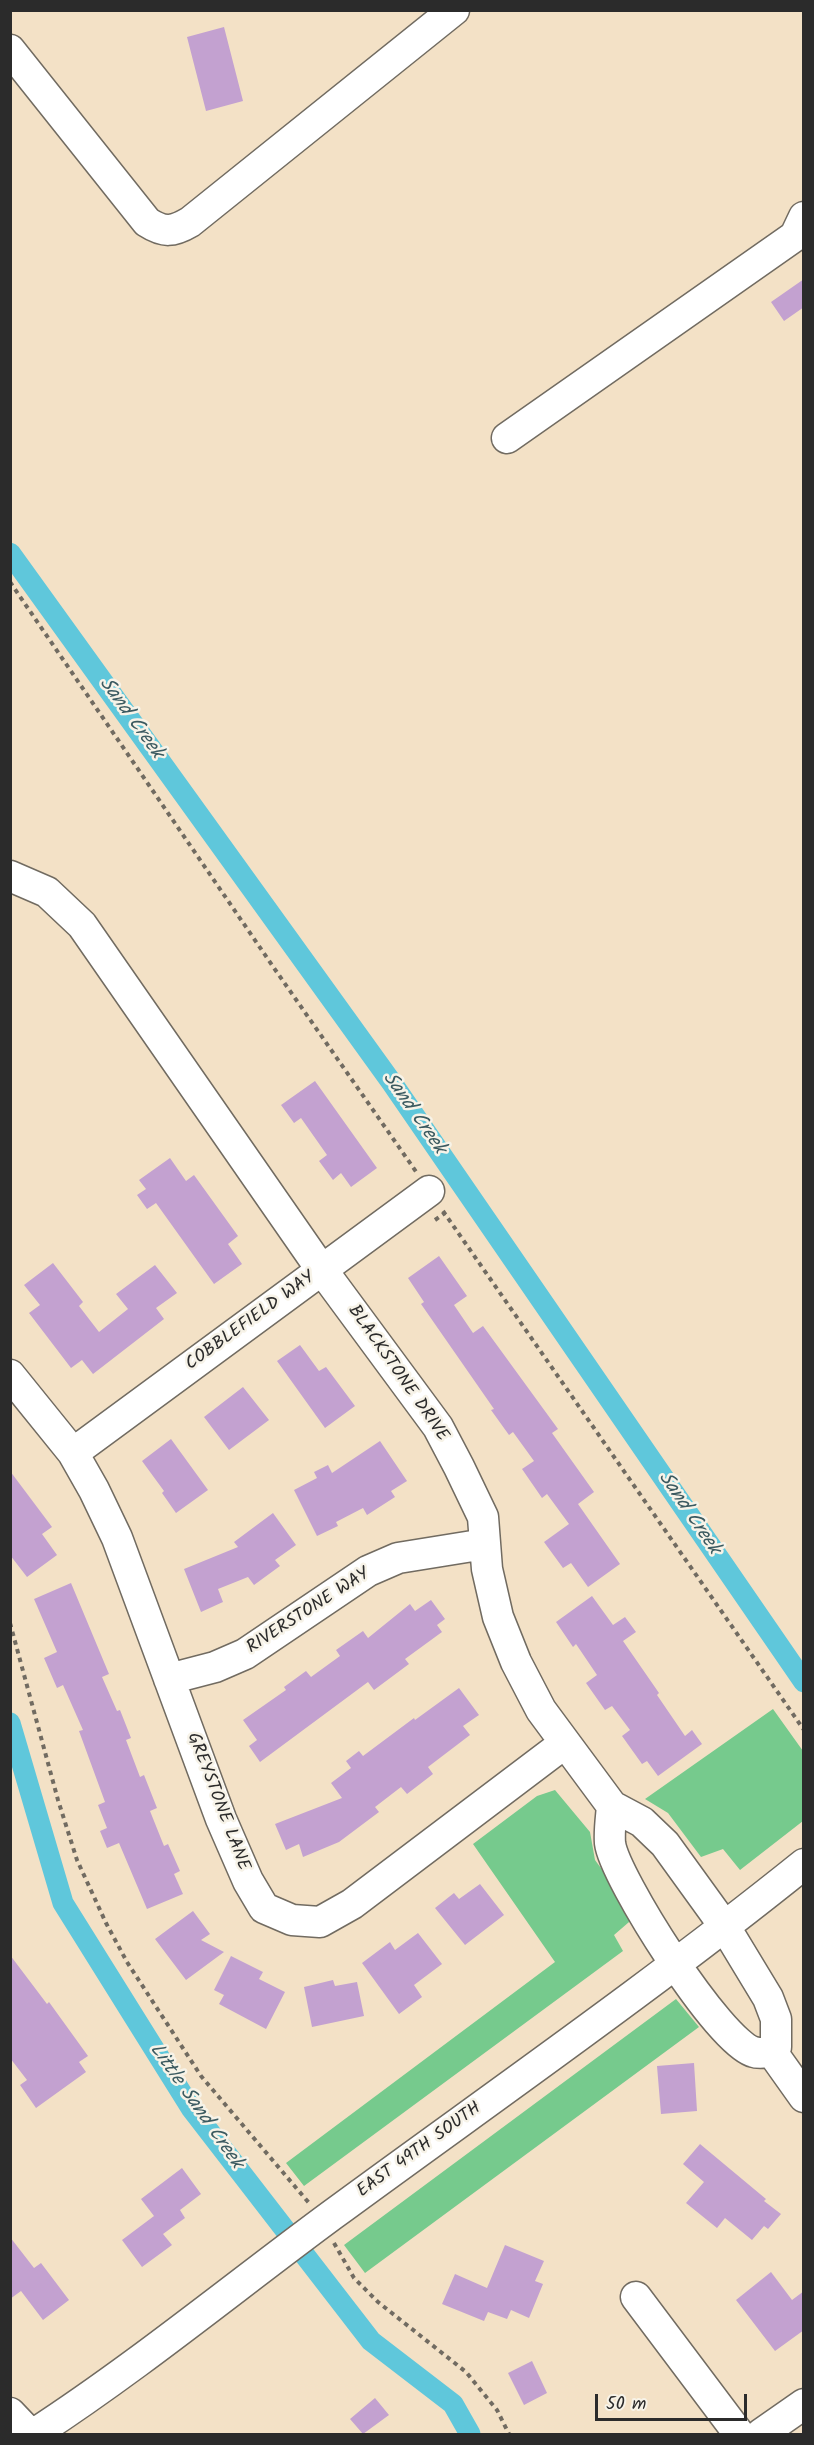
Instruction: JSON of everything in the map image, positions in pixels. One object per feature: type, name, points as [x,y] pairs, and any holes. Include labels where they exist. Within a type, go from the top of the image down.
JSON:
[{"type":"street","points":[[10,50],[147,222],[160,230],[175,231],[190,222],[454,10]]},
{"type":"street","points":[[507,438],[795,236],[804,217]]},
{"type":"street","name":"BLACKSTONE DRIVE","points":[[10,876],[47,892],[82,925],[217,1121],[438,1427],[483,1517],[486,1569],[498,1617],[516,1662],[541,1710],[612,1806],[642,1822],[665,1844],[725,1927],[768,1998],[776,2019],[776,2046],[772,2052]]},
{"type":"street","name":"COBBLEFIELD WAY","points":[[73,1453],[322,1269],[437,1202]]},
{"type":"street","name":"GREYSTONE LANE","points":[[10,1375],[73,1453],[117,1538],[221,1819],[248,1881],[264,1908],[292,1920],[320,1922],[352,1904],[565,1743]]},
{"type":"street","name":"RIVERSTONE WAY","points":[[169,1679],[215,1667],[245,1654],[368,1571],[398,1558],[484,1544]]},
{"type":"street","points":[[612,1806],[610,1843],[618,1867],[675,1964],[707,2008],[740,2043],[753,2052],[772,2052],[804,2097]]},
{"type":"street","name":"EAST 49TH SOUTH","points":[[32,2434],[93,2395],[318,2226],[725,1927],[804,1864]]},
{"type":"street","points":[[636,2297],[739,2434]]},
{"type":"street","points":[[761,2434],[804,2404]]},
{"type":"street","points":[[10,2413],[32,2434]]},
{"type":"path","points":[[10,582],[267,959],[804,1731]]},
{"type":"path","points":[[435,1221],[437,1202]]},
{"type":"path","points":[[10,1623],[76,1860],[127,1962],[201,2076],[291,2180],[318,2226],[354,2278],[378,2302],[466,2372],[497,2410],[508,2434]]},
{"type":"green space","points":[[773,1709],[803,1751],[803,1821],[740,1870],[723,1849],[701,1857],[668,1813],[645,1799]]},
{"type":"green space","points":[[555,1790],[590,1832],[595,1860],[636,1916],[614,1935],[623,1951],[304,2186],[286,2163],[555,1962],[473,1844],[537,1796]]},
{"type":"green space","points":[[676,1999],[699,2027],[365,2273],[344,2245]]},
{"type":"building","points":[[224,27],[243,101],[206,111],[187,37]]},
{"type":"building","points":[[804,279],[804,307],[784,321],[771,302]]},
{"type":"building","points":[[315,1081],[377,1168],[351,1187],[341,1173],[333,1180],[319,1161],[327,1155],[301,1118],[294,1123],[281,1105]]},
{"type":"building","points":[[170,1158],[186,1181],[194,1175],[238,1236],[228,1244],[242,1264],[214,1284],[156,1203],[147,1209],[137,1195],[146,1189],[139,1180]]},
{"type":"building","points":[[439,1256],[467,1296],[454,1305],[473,1333],[483,1326],[558,1429],[552,1433],[594,1492],[578,1504],[620,1564],[588,1587],[571,1563],[563,1568],[544,1542],[569,1524],[547,1494],[542,1498],[522,1469],[534,1461],[513,1432],[509,1435],[491,1410],[494,1409],[421,1304],[424,1302],[408,1278]]},
{"type":"building","points":[[53,1263],[83,1302],[79,1306],[99,1332],[128,1309],[116,1294],[155,1265],[177,1293],[156,1308],[164,1319],[93,1374],[82,1360],[71,1368],[29,1313],[40,1305],[24,1285]]},
{"type":"building","points":[[300,1345],[319,1371],[326,1367],[355,1406],[325,1428],[277,1361]]},
{"type":"building","points":[[243,1387],[269,1420],[229,1450],[204,1417]]},
{"type":"building","points":[[171,1439],[208,1490],[176,1513],[162,1493],[164,1491],[142,1461]]},
{"type":"building","points":[[380,1441],[407,1481],[391,1491],[395,1497],[367,1515],[363,1508],[336,1522],[338,1526],[317,1536],[294,1490],[317,1478],[314,1472],[328,1465],[332,1473]]},
{"type":"building","points":[[10,1471],[52,1527],[42,1534],[57,1555],[27,1577],[10,1555]]},
{"type":"building","points":[[273,1513],[296,1545],[275,1560],[280,1566],[254,1585],[248,1577],[218,1589],[223,1602],[201,1612],[184,1569],[238,1547],[234,1542]]},
{"type":"building","points":[[71,1583],[109,1674],[102,1677],[117,1711],[120,1710],[131,1738],[126,1740],[140,1777],[144,1775],[157,1808],[150,1811],[164,1846],[168,1844],[180,1871],[174,1874],[183,1894],[147,1909],[119,1843],[107,1848],[100,1831],[107,1828],[98,1805],[105,1802],[79,1731],[83,1730],[63,1685],[57,1688],[44,1658],[57,1652],[34,1599]]},
{"type":"building","points":[[592,1596],[613,1625],[625,1617],[636,1632],[623,1641],[685,1736],[692,1730],[702,1744],[658,1776],[647,1761],[642,1764],[622,1736],[630,1730],[612,1706],[605,1710],[586,1683],[597,1675],[576,1644],[573,1647],[556,1622]]},
{"type":"building","points":[[431,1600],[445,1619],[437,1625],[442,1632],[405,1659],[409,1664],[374,1690],[368,1682],[260,1762],[249,1746],[257,1740],[243,1720],[286,1690],[284,1687],[306,1671],[311,1677],[340,1656],[336,1650],[363,1631],[368,1638],[410,1604],[415,1611]]},
{"type":"building","points":[[459,1688],[479,1715],[463,1726],[470,1735],[428,1767],[433,1774],[407,1794],[401,1787],[375,1807],[379,1812],[339,1842],[303,1857],[299,1844],[286,1850],[275,1824],[342,1798],[331,1783],[351,1768],[346,1761],[359,1751],[363,1756]]},
{"type":"building","points":[[480,1884],[504,1915],[465,1945],[435,1908],[454,1893],[459,1899]]},
{"type":"building","points":[[193,1911],[210,1934],[201,1940],[224,1952],[186,1980],[155,1939]]},
{"type":"building","points":[[418,1933],[442,1964],[414,1985],[422,1997],[399,2014],[362,1963],[390,1942],[395,1950]]},
{"type":"building","points":[[10,1955],[47,2004],[49,2002],[88,2056],[79,2062],[86,2072],[36,2108],[20,2085],[27,2080],[10,2058]]},
{"type":"building","points":[[231,1956],[263,1972],[259,1979],[285,1992],[266,2029],[219,2004],[224,1995],[214,1990]]},
{"type":"building","points":[[333,1980],[335,1986],[357,1982],[364,2016],[312,2027],[304,1987]]},
{"type":"building","points":[[694,2063],[697,2111],[661,2114],[657,2066]]},
{"type":"building","points":[[700,2144],[781,2214],[768,2229],[764,2226],[752,2240],[725,2218],[717,2228],[686,2203],[704,2182],[683,2164]]},
{"type":"building","points":[[182,2168],[201,2194],[180,2210],[185,2218],[163,2234],[172,2245],[142,2267],[122,2240],[154,2216],[141,2199]]},
{"type":"building","points":[[10,2237],[34,2268],[41,2263],[69,2300],[43,2320],[21,2291],[10,2299]]},
{"type":"building","points":[[505,2245],[544,2261],[535,2281],[543,2284],[529,2318],[511,2310],[507,2319],[488,2312],[484,2321],[442,2304],[455,2274],[487,2288]]},
{"type":"building","points":[[771,2272],[792,2300],[804,2291],[804,2330],[775,2351],[736,2300]]},
{"type":"building","points":[[532,2361],[547,2393],[524,2405],[508,2373]]},
{"type":"building","points":[[375,2398],[389,2415],[363,2434],[350,2419]]},
{"type":"waterway","name":"Sand Creek","points":[[10,553],[392,1083],[804,1682]]},
{"type":"waterway","name":"Little Sand Creek","points":[[10,1723],[63,1903],[191,2108],[371,2341],[453,2404],[470,2434]]}]
